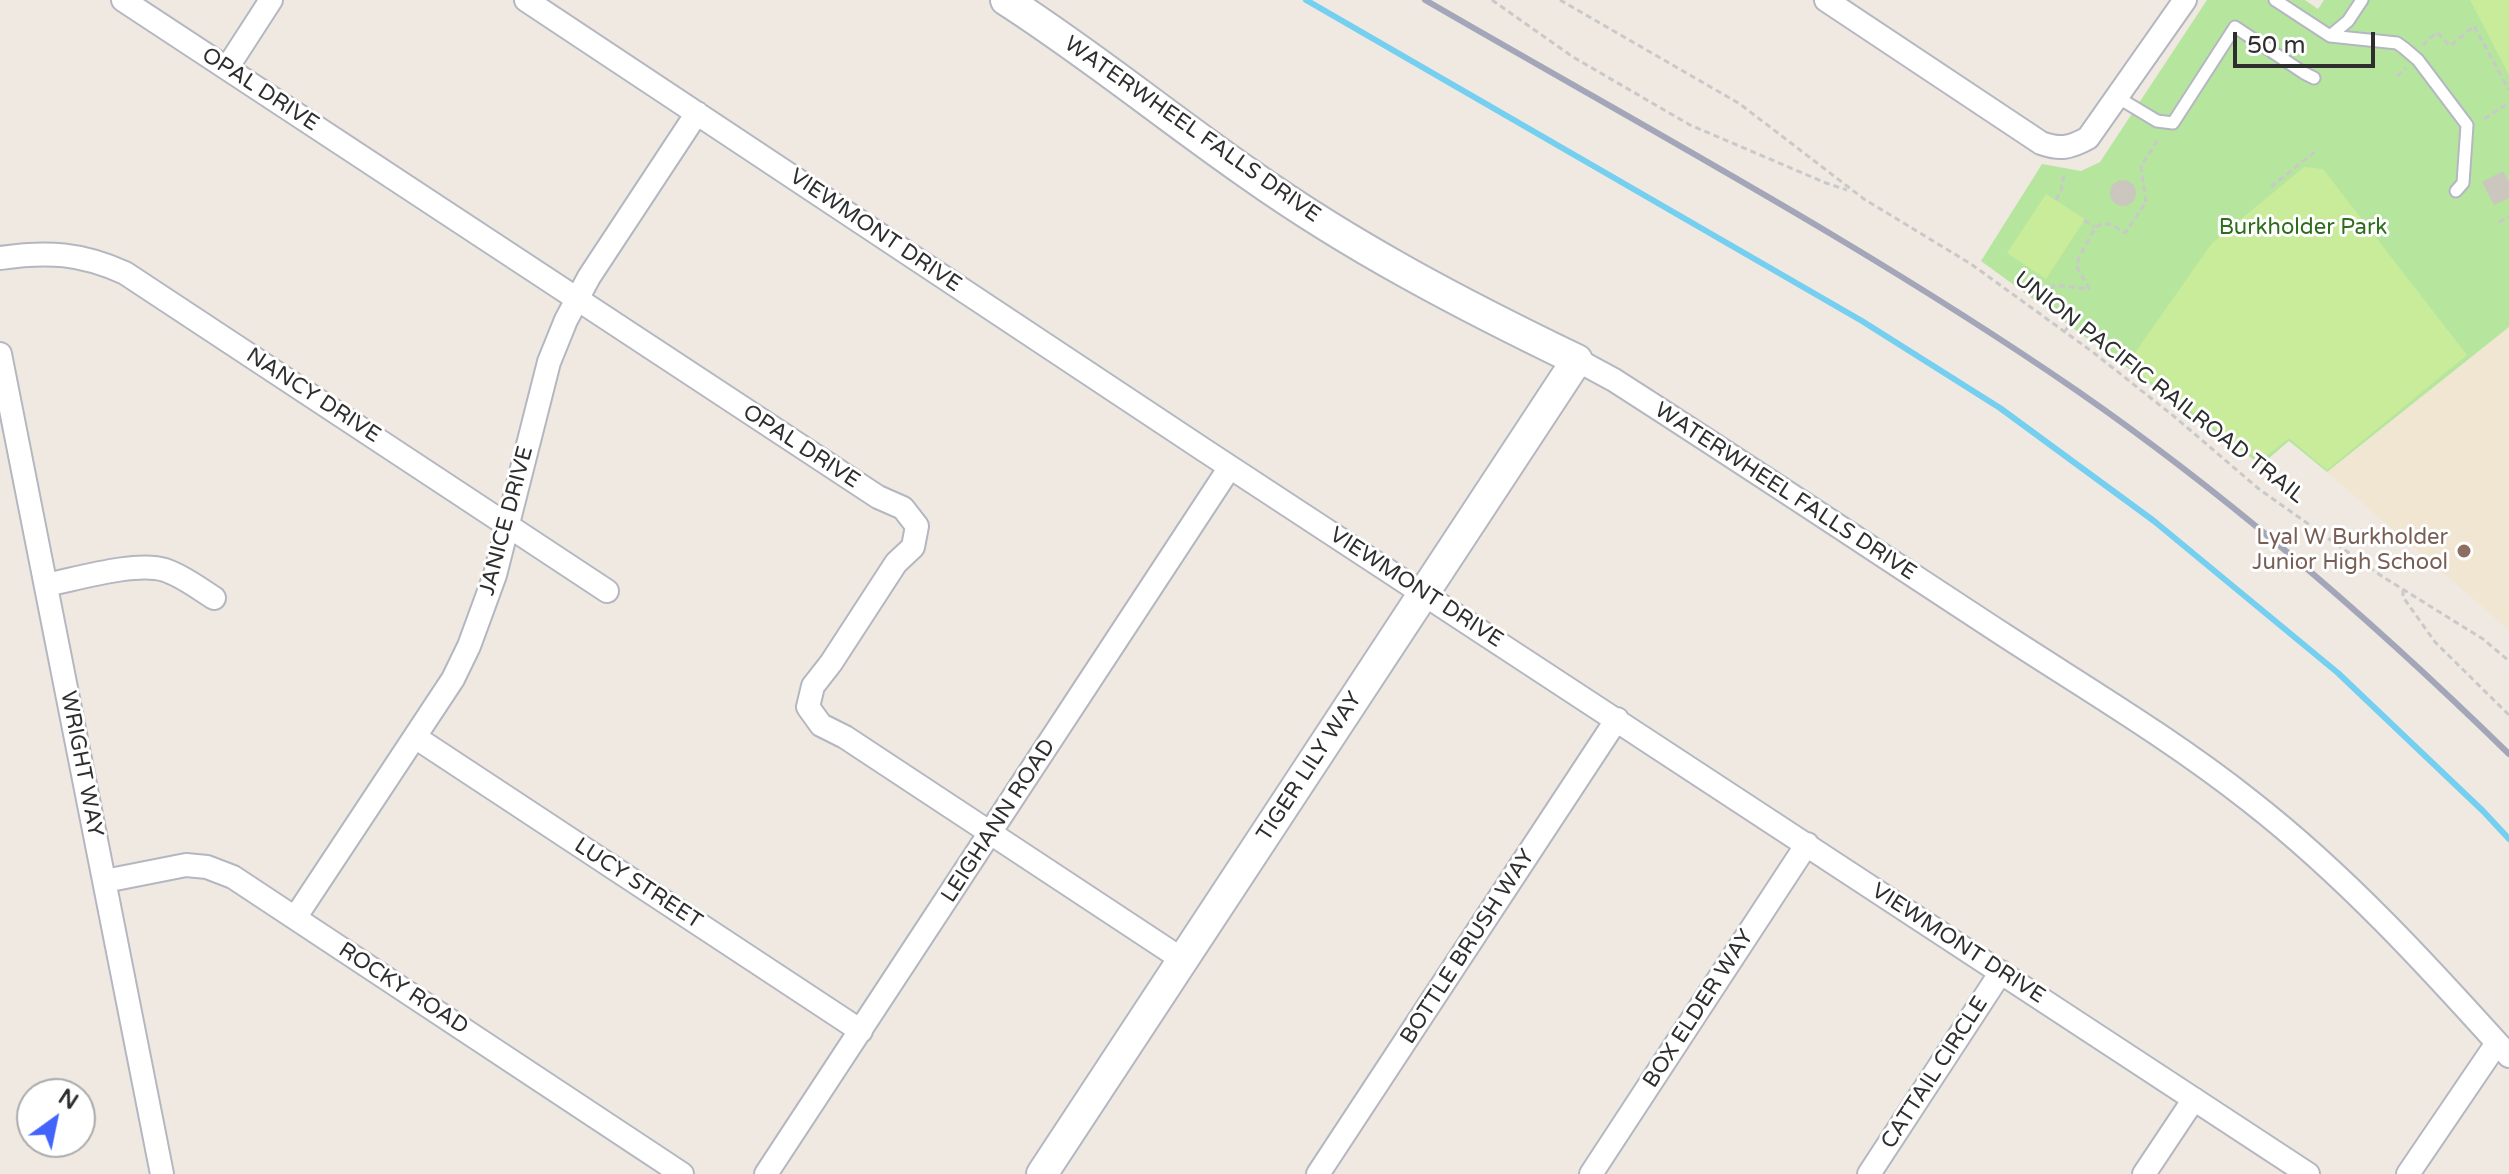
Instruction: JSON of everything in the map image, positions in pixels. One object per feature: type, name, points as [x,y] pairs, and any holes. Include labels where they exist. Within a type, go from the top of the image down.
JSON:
[{"type":"street","name":"OPAL DRIVE","points":[[123,0],[878,497],[903,508],[917,526],[913,547],[896,563],[813,686],[808,707],[821,725],[845,737],[1183,960]]},
{"type":"street","points":[[227,68],[271,0]]},
{"type":"street","name":"VIEWMONT DRIVE","points":[[526,0],[1230,467],[2308,1174]]},
{"type":"street","name":"WATERWHEEL FALLS DRIVE","points":[[1006,0],[1080,50],[1249,175],[1427,285],[1614,380],[2163,739],[2239,792],[2288,832],[2421,959],[2503,1049]]},
{"type":"street","points":[[1826,0],[2041,143],[2055,148],[2071,147],[2088,138],[2185,0]]},
{"type":"street","name":"JANICE DRIVE","points":[[295,918],[453,679],[469,646],[495,575],[549,362],[576,298],[697,113]]},
{"type":"street","name":"NANCY DRIVE","points":[[0,258],[34,253],[76,256],[101,262],[125,273],[607,591]]},
{"type":"street","name":"WRIGHT WAY","points":[[0,354],[162,1174]]},
{"type":"street","name":"TIGER LILY WAY","points":[[1042,1174],[1577,360]]},
{"type":"street","name":"LEIGHANN ROAD","points":[[766,1174],[1230,467]]},
{"type":"street","points":[[46,585],[135,567],[162,569],[187,580],[214,598]]},
{"type":"street","name":"BOTTLE BRUSH WAY","points":[[1318,1174],[1617,719]]},
{"type":"street","name":"LUCY STREET","points":[[415,737],[861,1031]]},
{"type":"street","name":"BOX ELDER WAY","points":[[1591,1174],[1807,844]]},
{"type":"street","name":"ROCKY ROAD","points":[[105,881],[186,865],[207,867],[233,877],[682,1174]]},
{"type":"street","name":"CATTAIL CIRCLE","points":[[1869,1174],[2001,972]]},
{"type":"street","points":[[2408,1174],[2503,1049]]},
{"type":"street","points":[[2144,1174],[2194,1099]]},
{"type":"lane","points":[[2275,0],[2330,36],[2397,43],[2418,60],[2467,125],[2463,183],[2456,191]]},
{"type":"lane","points":[[2330,36],[2348,21],[2362,0]]},
{"type":"lane","points":[[2117,97],[2157,121],[2173,123],[2235,27],[2314,78]]},
{"type":"path","name":"UNION PACIFIC RAILROAD TRAIL","points":[[1492,0],[1573,57],[1690,125],[1811,177],[1852,191]]},
{"type":"path","name":"UNION PACIFIC RAILROAD TRAIL","points":[[1560,0],[1740,104],[1852,191],[1971,264],[2176,418],[2259,489],[2403,590],[2483,639],[2509,661]]},
{"type":"path","points":[[2397,76],[2423,55],[2417,49],[2437,32],[2450,46],[2474,26],[2509,90]]},
{"type":"path","points":[[2484,119],[2509,103]]},
{"type":"path","points":[[2064,332],[2070,324],[2042,303],[2054,285],[2089,289],[2077,265],[2095,227],[2112,224],[2125,233],[2146,202],[2141,166],[2166,123]]},
{"type":"path","points":[[2271,187],[2317,150]]},
{"type":"path","points":[[2056,200],[2064,174]]},
{"type":"path","points":[[2499,222],[2509,217]]},
{"type":"path","points":[[2084,220],[2095,227]]},
{"type":"path","name":"UNION PACIFIC RAILROAD TRAIL","points":[[2403,590],[2403,597],[2435,642],[2509,715]]},
{"type":"shaded area","name":"Lyal W Burkholder Junior High School","points":[[2509,327],[2509,630],[2327,472]]},
{"type":"green space","name":"Burkholder Park","points":[[2207,0],[2305,0],[2318,9],[2324,0],[2509,0],[2509,327],[2327,472],[2289,441],[2261,465],[1981,261],[2042,164],[2081,171],[2100,162]]},
{"type":"green space","points":[[2470,0],[2509,0],[2509,75]]},
{"type":"green space","points":[[2304,167],[2323,169],[2467,355],[2327,470],[2289,438],[2260,461],[2127,364],[2212,243]]},
{"type":"green space","points":[[2046,194],[2085,219],[2046,279],[2007,253]]},
{"type":"building","points":[[2503,171],[2509,182],[2509,198],[2494,205],[2482,182]]},
{"type":"building","points":[[2123,180],[2132,184],[2136,193],[2132,202],[2123,206],[2114,202],[2110,193],[2114,184]]},
{"type":"waterway","points":[[1306,0],[1862,321],[2000,408],[2154,521],[2338,673],[2509,839]]},
{"type":"railway","points":[[1425,0],[1836,237],[2076,390],[2190,474],[2300,563],[2354,609],[2509,754]]},
{"type":"place","name":"Lyal W Burkholder Junior High School","points":[[2464,551]]}]
